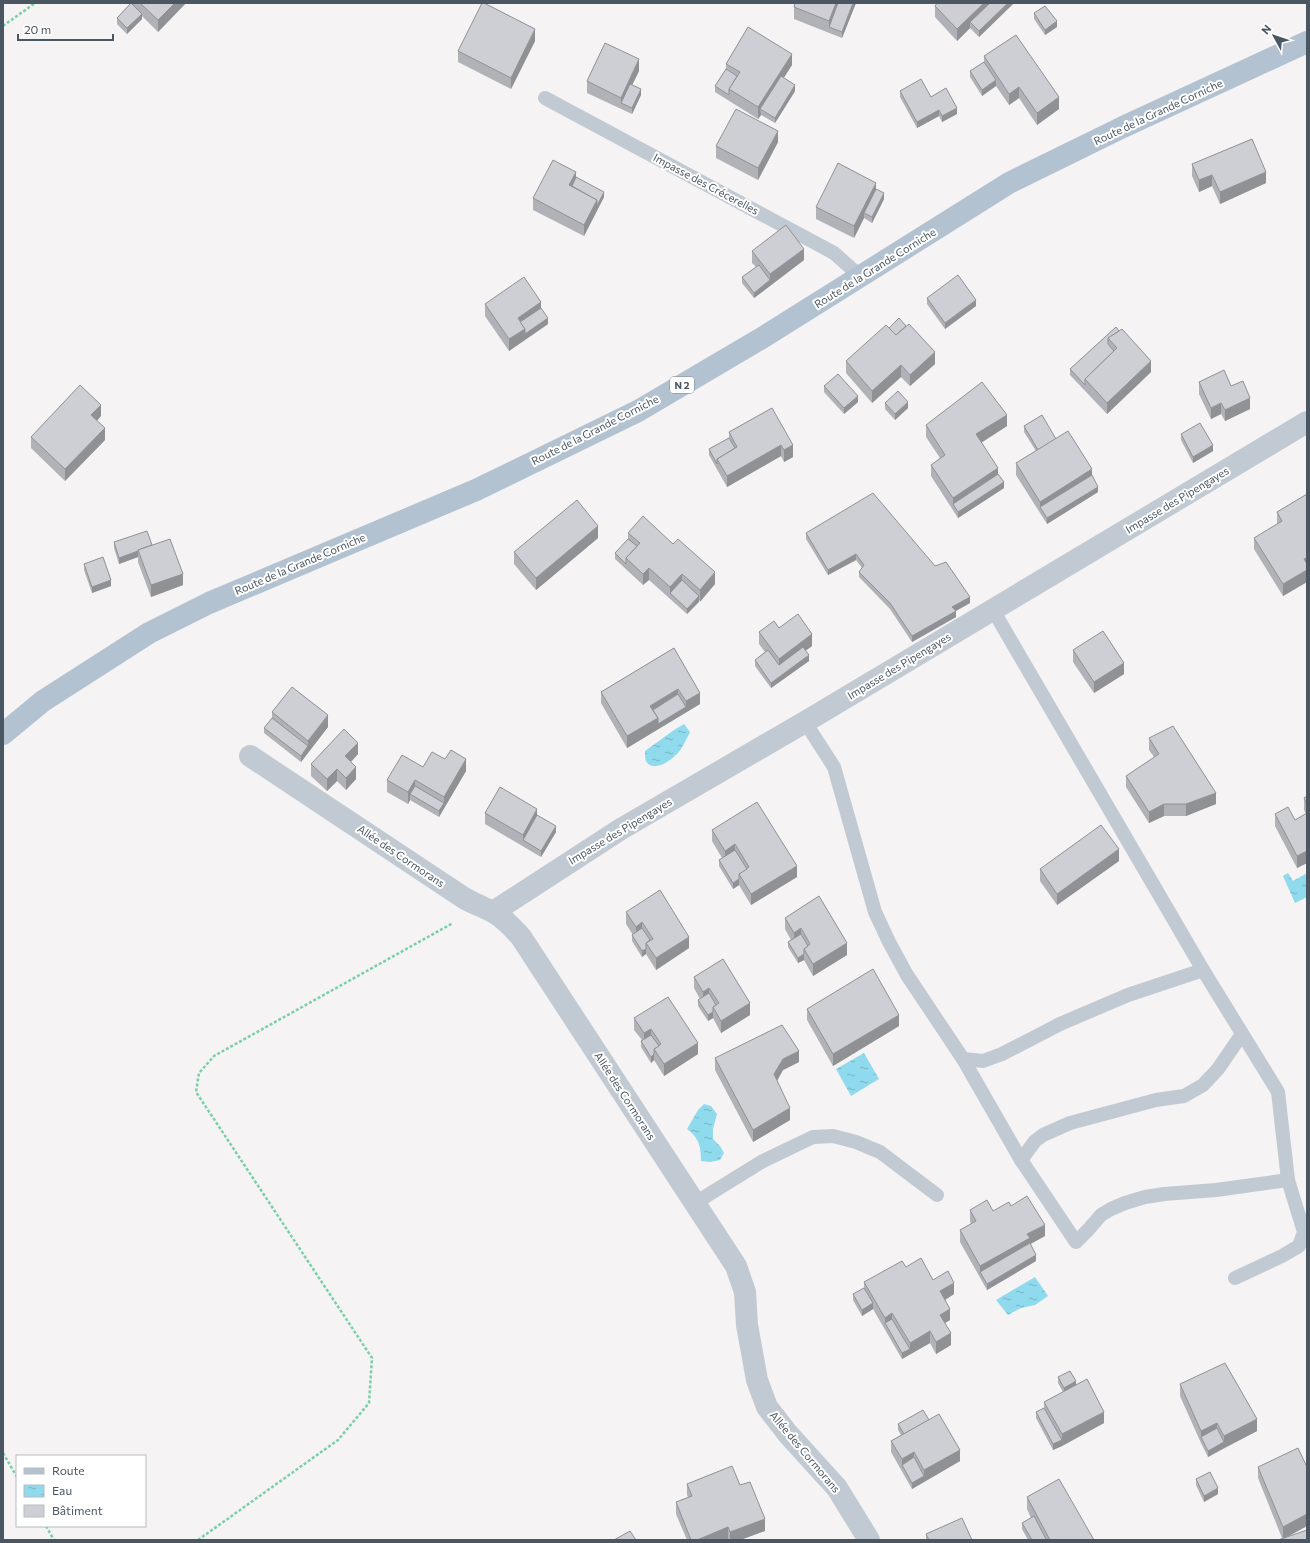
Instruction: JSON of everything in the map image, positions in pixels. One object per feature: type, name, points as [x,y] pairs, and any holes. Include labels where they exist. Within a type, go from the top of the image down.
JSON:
[{"type":"main road","name":"Route de la Grande Corniche","points":[[3,734],[43,701],[149,633],[209,603],[476,490],[638,411],[762,338],[1009,183],[1123,127],[1307,42]]},
{"type":"street","name":"Impasse des Pipengayes","points":[[485,908],[805,722],[1307,422]]},
{"type":"street","name":"Allée des Cormorans","points":[[250,756],[509,924],[521,937],[736,1266],[745,1292],[747,1325],[756,1380],[767,1407],[788,1434],[837,1488],[869,1540]]},
{"type":"lane","name":"Impasse des Crécerelles","points":[[545,98],[834,253],[861,277]]},
{"type":"lane","points":[[993,610],[1202,970],[1278,1092],[1288,1180],[1304,1232],[1299,1246],[1282,1256],[1235,1278]]},
{"type":"lane","points":[[805,722],[834,767],[875,912],[888,942],[907,975],[963,1059],[1021,1160],[1076,1242],[1101,1215],[1120,1205],[1145,1197],[1216,1190],[1288,1180]]},
{"type":"lane","points":[[963,1059],[983,1061],[1002,1054],[1060,1024],[1128,995],[1202,970]]},
{"type":"lane","points":[[1021,1160],[1035,1141],[1043,1135],[1070,1123],[1156,1100],[1184,1096],[1203,1085],[1218,1069],[1242,1034]]},
{"type":"lane","points":[[695,1204],[763,1161],[813,1137],[833,1136],[856,1142],[880,1152],[937,1195]]},
{"type":"path","points":[[3,26],[34,3]]},
{"type":"path","points":[[198,1540],[338,1440],[369,1403],[372,1358],[196,1092],[200,1073],[214,1056],[485,908]]},
{"type":"path","points":[[3,1453],[16,1475]]},
{"type":"path","points":[[47,1527],[54,1540]]},
{"type":"water","points":[[684,724],[690,732],[675,756],[665,763],[654,766],[650,765],[646,761],[645,751]]},
{"type":"water","points":[[1288,873],[1293,881],[1307,873],[1307,897],[1295,903],[1283,876]]},
{"type":"water","points":[[864,1053],[879,1079],[851,1096],[836,1069]]},
{"type":"water","points":[[704,1104],[711,1106],[717,1114],[713,1129],[713,1139],[724,1153],[720,1160],[710,1162],[701,1161],[697,1139],[687,1129],[698,1110]]},
{"type":"water","points":[[1035,1277],[1048,1296],[1035,1305],[1021,1308],[1008,1315],[996,1300]]},
{"type":"building","points":[[131,3],[142,14],[127,28],[117,18]]},
{"type":"building","points":[[140,3],[175,3],[158,20]]},
{"type":"building","points":[[482,3],[535,29],[511,78],[458,51]]},
{"type":"building","points":[[795,3],[836,3],[829,21],[794,7]]},
{"type":"building","points":[[838,3],[853,3],[842,32],[829,27]]},
{"type":"building","points":[[937,3],[984,3],[957,29],[935,6]]},
{"type":"building","points":[[990,3],[1008,3],[979,31],[970,22]]},
{"type":"building","points":[[1045,6],[1057,21],[1045,30],[1034,13]]},
{"type":"building","points":[[748,27],[792,54],[758,107],[729,89],[740,72],[726,64]]},
{"type":"building","points":[[1016,35],[1059,97],[1037,113],[1019,87],[1009,94],[984,56]]},
{"type":"building","points":[[605,43],[639,59],[621,98],[587,81]]},
{"type":"building","points":[[984,62],[996,80],[982,90],[970,71]]},
{"type":"building","points":[[726,69],[737,76],[729,89],[729,95],[715,86]]},
{"type":"building","points":[[781,76],[795,85],[775,118],[760,109]]},
{"type":"building","points":[[921,79],[931,97],[946,88],[957,108],[942,116],[939,110],[917,122],[900,91]]},
{"type":"building","points":[[630,84],[641,89],[632,108],[621,103]]},
{"type":"building","points":[[736,109],[778,131],[758,168],[716,146]]},
{"type":"building","points":[[1252,139],[1266,172],[1220,192],[1212,175],[1199,180],[1192,164]]},
{"type":"building","points":[[553,160],[576,172],[569,185],[597,200],[584,225],[533,198]]},
{"type":"building","points":[[838,163],[876,183],[854,226],[816,207]]},
{"type":"building","points":[[576,177],[604,192],[597,206],[597,200],[572,186]]},
{"type":"building","points":[[876,189],[884,193],[872,217],[864,213]]},
{"type":"building","points":[[786,225],[804,249],[770,274],[752,251]]},
{"type":"building","points":[[759,265],[770,280],[754,293],[742,277]]},
{"type":"building","points":[[958,275],[976,300],[945,323],[927,298]]},
{"type":"building","points":[[524,277],[541,302],[518,318],[525,329],[509,339],[485,304]]},
{"type":"building","points":[[541,308],[548,318],[525,334],[525,329],[520,322]]},
{"type":"building","points":[[899,318],[906,326],[896,335],[889,328]]},
{"type":"building","points":[[909,324],[935,352],[910,375],[901,365],[872,391],[846,361],[886,325],[896,335]]},
{"type":"building","points":[[1116,327],[1119,331],[1108,338],[1108,344],[1114,351],[1085,379],[1085,385],[1070,369]]},
{"type":"building","points":[[1122,329],[1151,361],[1107,403],[1085,379],[1117,348],[1108,338]]},
{"type":"building","points":[[1224,370],[1231,386],[1243,381],[1250,398],[1225,410],[1221,403],[1211,408],[1199,382]]},
{"type":"building","points":[[838,374],[858,396],[844,408],[824,386]]},
{"type":"building","points":[[982,382],[1007,415],[976,434],[998,468],[953,498],[931,465],[945,455],[926,425]]},
{"type":"building","points":[[80,385],[101,405],[91,415],[105,428],[65,469],[31,437]]},
{"type":"building","points":[[898,391],[908,402],[895,414],[885,403]]},
{"type":"building","points":[[772,408],[793,445],[784,450],[781,445],[727,476],[717,459],[737,447],[729,432]]},
{"type":"building","points":[[1042,415],[1056,439],[1038,450],[1024,426]]},
{"type":"building","points":[[1200,423],[1213,445],[1193,457],[1181,434]]},
{"type":"building","points":[[1068,431],[1092,469],[1040,502],[1016,463]]},
{"type":"building","points":[[729,438],[735,448],[717,459],[717,464],[709,449]]},
{"type":"building","points":[[998,474],[1004,482],[958,512],[953,504]]},
{"type":"building","points":[[1092,475],[1098,487],[1047,518],[1040,507]]},
{"type":"building","points":[[873,493],[935,566],[946,562],[970,597],[952,607],[956,611],[912,636],[890,603],[859,572],[864,565],[856,554],[828,570],[806,533]]},
{"type":"building","points":[[1307,494],[1307,558],[1304,559],[1307,564],[1307,570],[1283,584],[1254,538],[1282,521],[1277,512]]},
{"type":"building","points":[[577,500],[598,526],[536,578],[514,552]]},
{"type":"building","points":[[643,516],[673,544],[678,539],[715,572],[700,590],[682,574],[670,587],[649,568],[643,574],[626,558],[640,543],[628,533]]},
{"type":"building","points":[[147,531],[152,545],[119,558],[114,542]]},
{"type":"building","points":[[170,539],[183,574],[151,585],[138,550]]},
{"type":"building","points":[[628,539],[637,546],[626,558],[626,564],[615,553]]},
{"type":"building","points":[[103,557],[111,580],[92,587],[84,564]]},
{"type":"building","points":[[682,580],[699,596],[687,609],[670,593]]},
{"type":"building","points":[[798,614],[812,634],[779,659],[759,632],[774,621],[779,628]]},
{"type":"building","points":[[1103,631],[1124,663],[1094,682],[1073,650]]},
{"type":"building","points":[[803,647],[809,655],[771,683],[755,660],[768,650],[779,665]]},
{"type":"building","points":[[674,648],[700,693],[686,701],[678,689],[650,706],[658,718],[627,736],[601,692]]},
{"type":"building","points":[[292,687],[328,715],[308,741],[272,712]]},
{"type":"building","points":[[678,694],[686,707],[658,724],[658,718],[653,710]]},
{"type":"building","points":[[272,718],[308,746],[301,756],[264,728]]},
{"type":"building","points":[[1173,726],[1216,793],[1186,804],[1164,804],[1149,812],[1126,776],[1159,754],[1149,738]]},
{"type":"building","points":[[344,729],[358,743],[345,756],[356,767],[346,778],[337,769],[327,779],[311,764]]},
{"type":"building","points":[[451,750],[466,759],[444,797],[415,780],[408,792],[387,780],[402,755],[423,767],[432,752],[445,759]]},
{"type":"building","points":[[415,786],[444,803],[439,811],[410,794]]},
{"type":"building","points":[[500,787],[537,809],[523,835],[485,813]]},
{"type":"building","points":[[1307,796],[1307,804],[1304,798]]},
{"type":"building","points":[[757,802],[797,866],[751,894],[739,874],[749,867],[735,844],[725,851],[712,830]]},
{"type":"building","points":[[1288,807],[1295,820],[1307,813],[1307,851],[1297,856],[1275,814]]},
{"type":"building","points":[[537,815],[556,826],[541,851],[523,840]]},
{"type":"building","points":[[1101,825],[1119,849],[1057,894],[1040,869]]},
{"type":"building","points":[[735,850],[747,869],[739,874],[739,879],[733,883],[719,860]]},
{"type":"building","points":[[660,890],[689,937],[656,958],[646,943],[653,939],[642,922],[636,927],[626,912]]},
{"type":"building","points":[[819,896],[847,943],[813,964],[804,949],[810,944],[801,928],[794,933],[785,918]]},
{"type":"building","points":[[642,928],[650,940],[646,943],[646,949],[642,951],[632,935]]},
{"type":"building","points":[[801,934],[808,946],[804,949],[804,954],[798,958],[788,942]]},
{"type":"building","points":[[723,959],[750,1003],[721,1021],[713,1007],[719,1003],[709,988],[703,992],[694,977]]},
{"type":"building","points":[[873,969],[899,1015],[833,1054],[807,1009]]},
{"type":"building","points":[[709,993],[716,1005],[713,1007],[713,1012],[708,1015],[698,1000]]},
{"type":"building","points":[[668,997],[698,1043],[664,1064],[654,1049],[661,1044],[651,1029],[644,1033],[634,1018]]},
{"type":"building","points":[[782,1025],[799,1051],[783,1059],[774,1074],[790,1108],[753,1130],[715,1058]]},
{"type":"building","points":[[651,1035],[659,1046],[654,1049],[654,1054],[651,1057],[641,1041]]},
{"type":"building","points":[[1027,1196],[1045,1225],[1027,1234],[1030,1238],[980,1266],[960,1230],[976,1221],[970,1210],[987,1200],[993,1211],[1009,1202],[1011,1206]]},
{"type":"building","points":[[1030,1243],[1036,1255],[987,1284],[980,1272]]},
{"type":"building","points":[[921,1258],[933,1280],[948,1271],[954,1283],[940,1291],[950,1309],[940,1315],[951,1333],[936,1342],[930,1331],[910,1343],[892,1313],[885,1318],[864,1282],[902,1261],[906,1267]]},
{"type":"building","points":[[864,1288],[873,1303],[862,1310],[853,1294]]},
{"type":"building","points":[[892,1319],[910,1349],[902,1353],[885,1323]]},
{"type":"building","points":[[1225,1363],[1257,1419],[1224,1436],[1217,1423],[1201,1431],[1180,1384]]},
{"type":"building","points":[[1070,1371],[1076,1381],[1064,1388],[1058,1377]]},
{"type":"building","points":[[1087,1379],[1104,1412],[1062,1434],[1044,1402]]},
{"type":"building","points":[[1044,1408],[1062,1440],[1053,1444],[1036,1412]]},
{"type":"building","points":[[923,1410],[929,1420],[904,1434],[898,1424]]},
{"type":"building","points":[[939,1414],[960,1450],[924,1470],[914,1452],[902,1459],[891,1441]]},
{"type":"building","points":[[1217,1428],[1224,1442],[1208,1451],[1201,1437]]},
{"type":"building","points":[[1298,1448],[1307,1467],[1307,1514],[1283,1527],[1258,1467]]},
{"type":"building","points":[[914,1457],[924,1476],[912,1483],[902,1465]]},
{"type":"building","points":[[732,1466],[740,1485],[750,1482],[765,1519],[730,1532],[728,1527],[697,1540],[691,1540],[676,1502],[692,1496],[687,1484]]},
{"type":"building","points":[[1210,1472],[1218,1488],[1204,1496],[1196,1479]]},
{"type":"building","points":[[1059,1479],[1094,1540],[1050,1540],[1027,1497]]},
{"type":"building","points":[[1034,1516],[1046,1539],[1032,1540],[1022,1523]]},
{"type":"building","points":[[962,1518],[972,1540],[929,1540],[926,1534]]},
{"type":"building","points":[[1307,1530],[1307,1540],[1278,1540]]},
{"type":"building","points":[[630,1531],[636,1540],[614,1540]]}]
